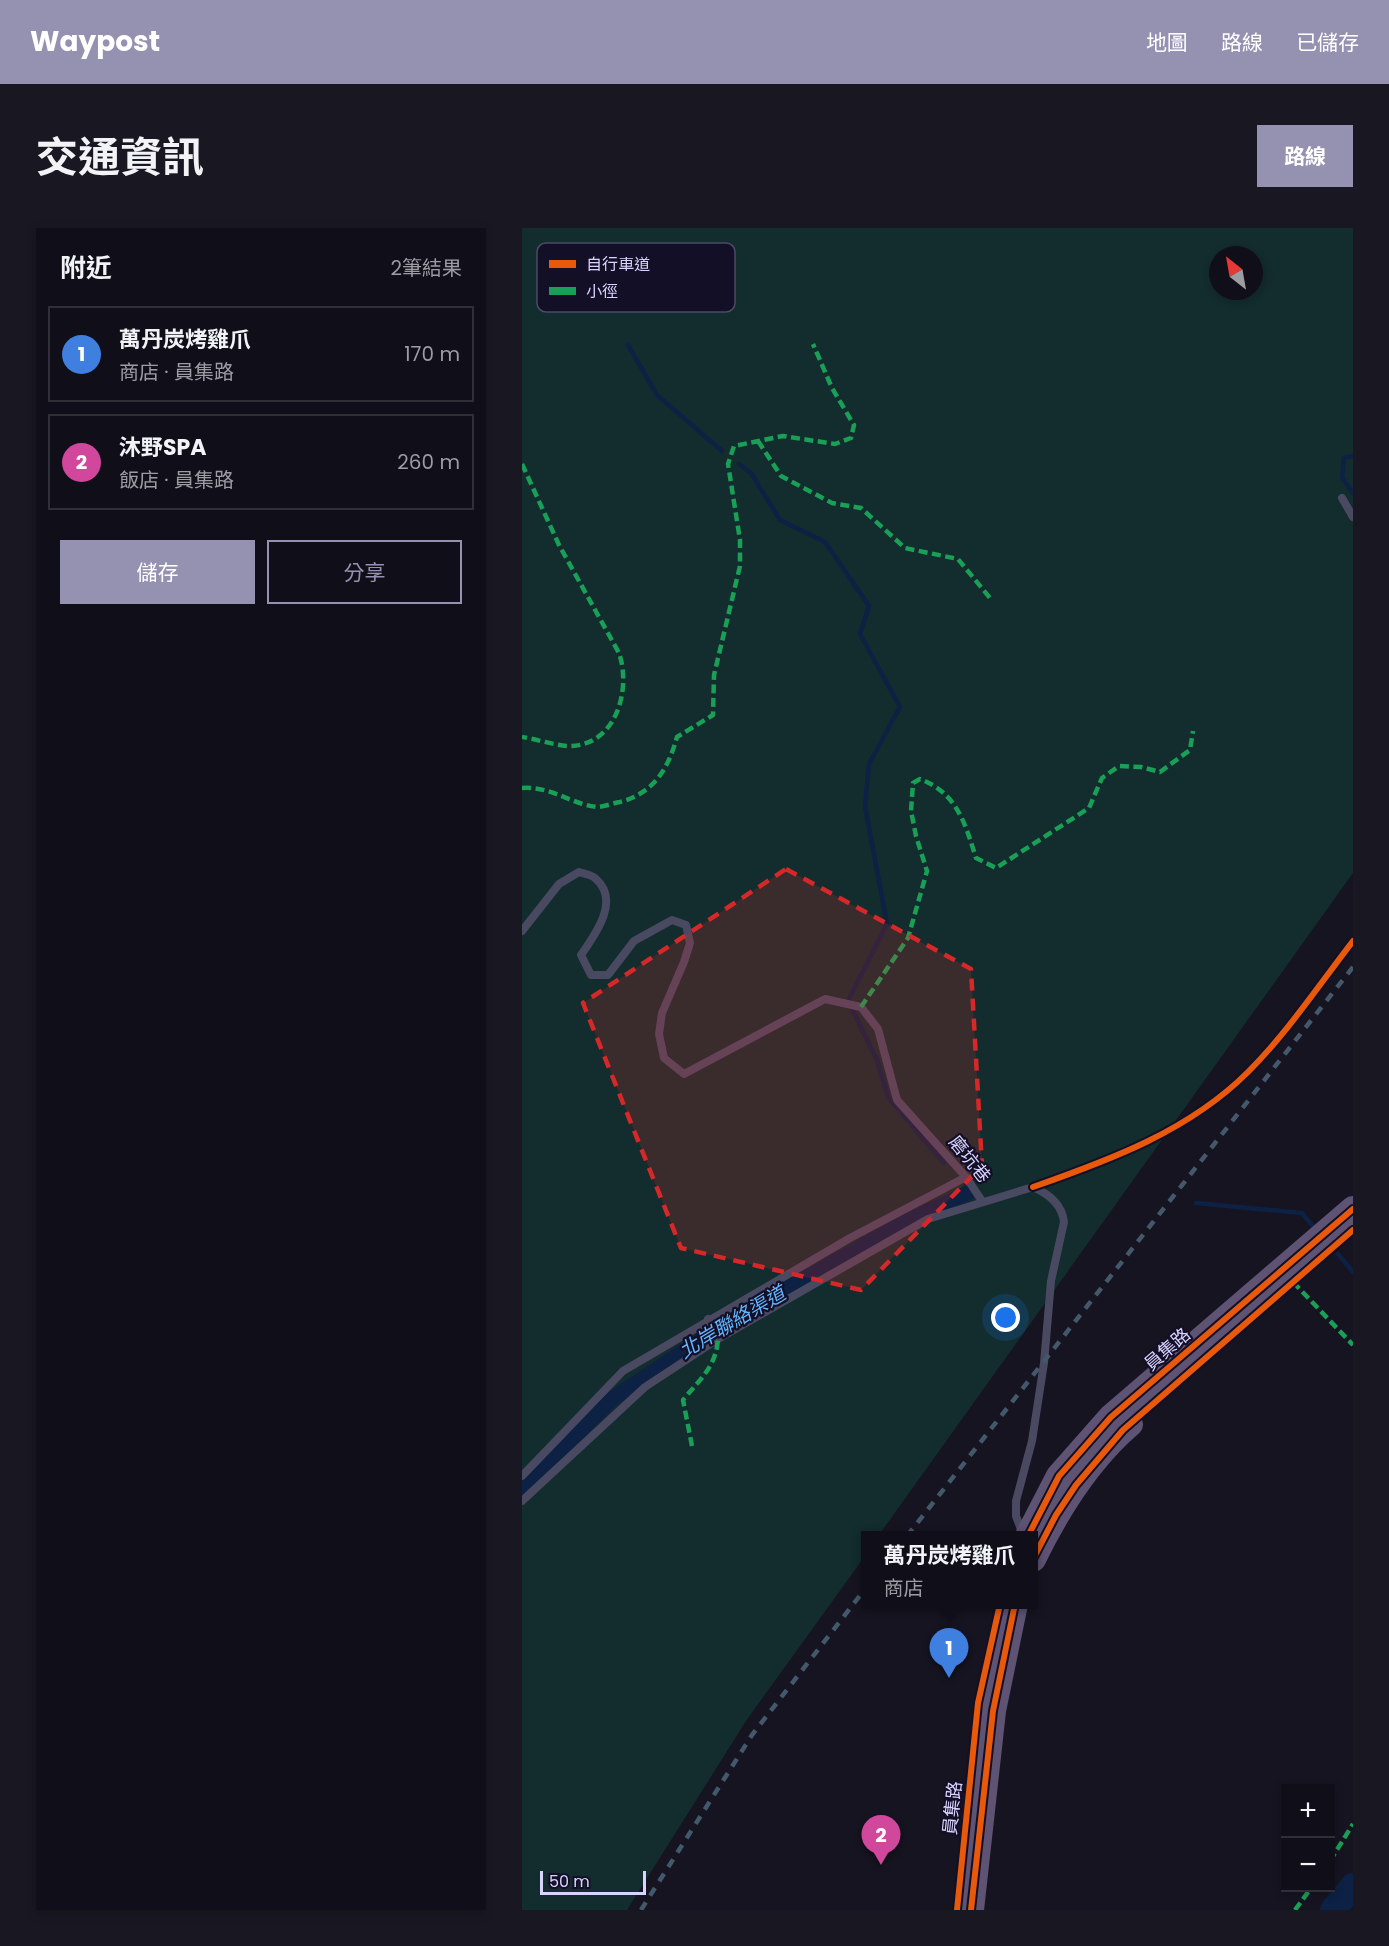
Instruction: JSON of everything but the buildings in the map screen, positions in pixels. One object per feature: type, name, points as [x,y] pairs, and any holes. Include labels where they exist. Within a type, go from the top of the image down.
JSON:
[{"type":"main road","name":"員集路","points":[[1031,1531],[1059,1476],[1111,1417],[1353,1209]]},
{"type":"main road","name":"員集路","points":[[1038,1549],[1056,1515],[1076,1485],[1123,1430],[1353,1230]]},
{"type":"main road","name":"員集路","points":[[957,1910],[978,1703],[999,1609]]},
{"type":"main road","name":"員集路","points":[[971,1910],[993,1711],[1014,1609]]},
{"type":"lane","points":[[1342,498],[1353,517]]},
{"type":"lane","name":"磨坑巷","points":[[522,932],[559,884],[579,872],[596,878],[605,893],[605,915],[597,933],[581,956],[591,975],[608,975],[634,941],[652,929],[672,920],[686,925],[690,943],[662,1013],[659,1034],[664,1058],[684,1074],[825,999],[860,1006],[878,1029],[897,1101],[966,1177],[982,1201],[1033,1187],[1052,1198],[1063,1214],[1064,1222],[1051,1281],[1044,1363],[1032,1441],[1016,1501],[1016,1516],[1021,1531]]},
{"type":"lane","points":[[522,1476],[623,1371],[708,1319],[850,1238],[966,1177]]},
{"type":"lane","points":[[522,1501],[645,1387],[718,1339],[928,1219],[982,1201]]},
{"type":"lane","points":[[708,1319],[718,1339]]},
{"type":"highlighted area","points":[[786,869],[971,969],[982,1166],[861,1290],[681,1248],[583,1003]]},
{"type":"green space","points":[[522,228],[1353,228],[1353,873],[882,1531],[861,1531],[861,1562],[746,1721],[627,1910],[522,1910]]},
{"type":"waterway","points":[[628,345],[657,395],[722,451]]},
{"type":"waterway","points":[[1353,456],[1344,458],[1342,478],[1353,493]]},
{"type":"waterway","points":[[739,464],[751,473],[780,520],[825,542],[869,606],[860,634],[900,707],[869,764],[865,806],[887,924],[848,1001],[877,1060],[888,1097],[944,1163]]},
{"type":"waterway","name":"北岸聯絡渠道","points":[[522,1489],[612,1399],[726,1323],[905,1222],[968,1193]]},
{"type":"waterway","points":[[1196,1203],[1302,1213],[1316,1230]]},
{"type":"waterway","points":[[1338,1254],[1353,1272]]},
{"type":"waterway","points":[[1333,1910],[1353,1886]]},
{"type":"railway","points":[[911,1531],[1353,967]]},
{"type":"railway","points":[[641,1910],[752,1735],[861,1594]]},
{"type":"marked path","points":[[522,788],[552,792],[597,807],[632,798],[642,793],[658,778],[669,759],[677,737],[713,715],[714,675],[740,566],[740,540],[728,464],[734,446],[783,436],[835,444],[851,438],[854,425],[832,388],[813,344]]},
{"type":"marked path","points":[[758,441],[781,476],[832,503],[861,508],[905,548],[958,559],[990,598]]},
{"type":"marked path","points":[[522,464],[559,545],[619,653],[623,684],[616,714],[598,737],[584,744],[568,746],[522,737]]},
{"type":"marked path","points":[[861,1007],[908,938],[927,871],[911,811],[913,783],[920,779],[943,792],[958,811],[976,858],[996,868],[1089,808],[1102,778],[1119,766],[1141,767],[1160,772],[1190,750],[1193,731]]},
{"type":"marked path","points":[[1293,1282],[1353,1345]]},
{"type":"marked path","points":[[692,1446],[683,1400],[711,1365],[718,1339]]},
{"type":"marked path","points":[[1335,1853],[1353,1824]]},
{"type":"marked path","points":[[1295,1910],[1308,1892]]},
{"type":"cycle path","points":[[1033,1187],[1147,1142],[1200,1111],[1225,1093],[1276,1041],[1353,941]]},
{"type":"cycle path","points":[[1031,1531],[1059,1476],[1111,1417],[1353,1209]]},
{"type":"cycle path","points":[[1038,1549],[1056,1515],[1076,1485],[1123,1430],[1353,1230]]},
{"type":"cycle path","points":[[957,1910],[978,1703],[999,1609]]},
{"type":"cycle path","points":[[971,1910],[993,1711],[1014,1609]]},
{"type":"place","name":"萬丹炭烤雞爪","points":[[949,1678]]},
{"type":"place","name":"沐野SPA","points":[[881,1865]]}]
